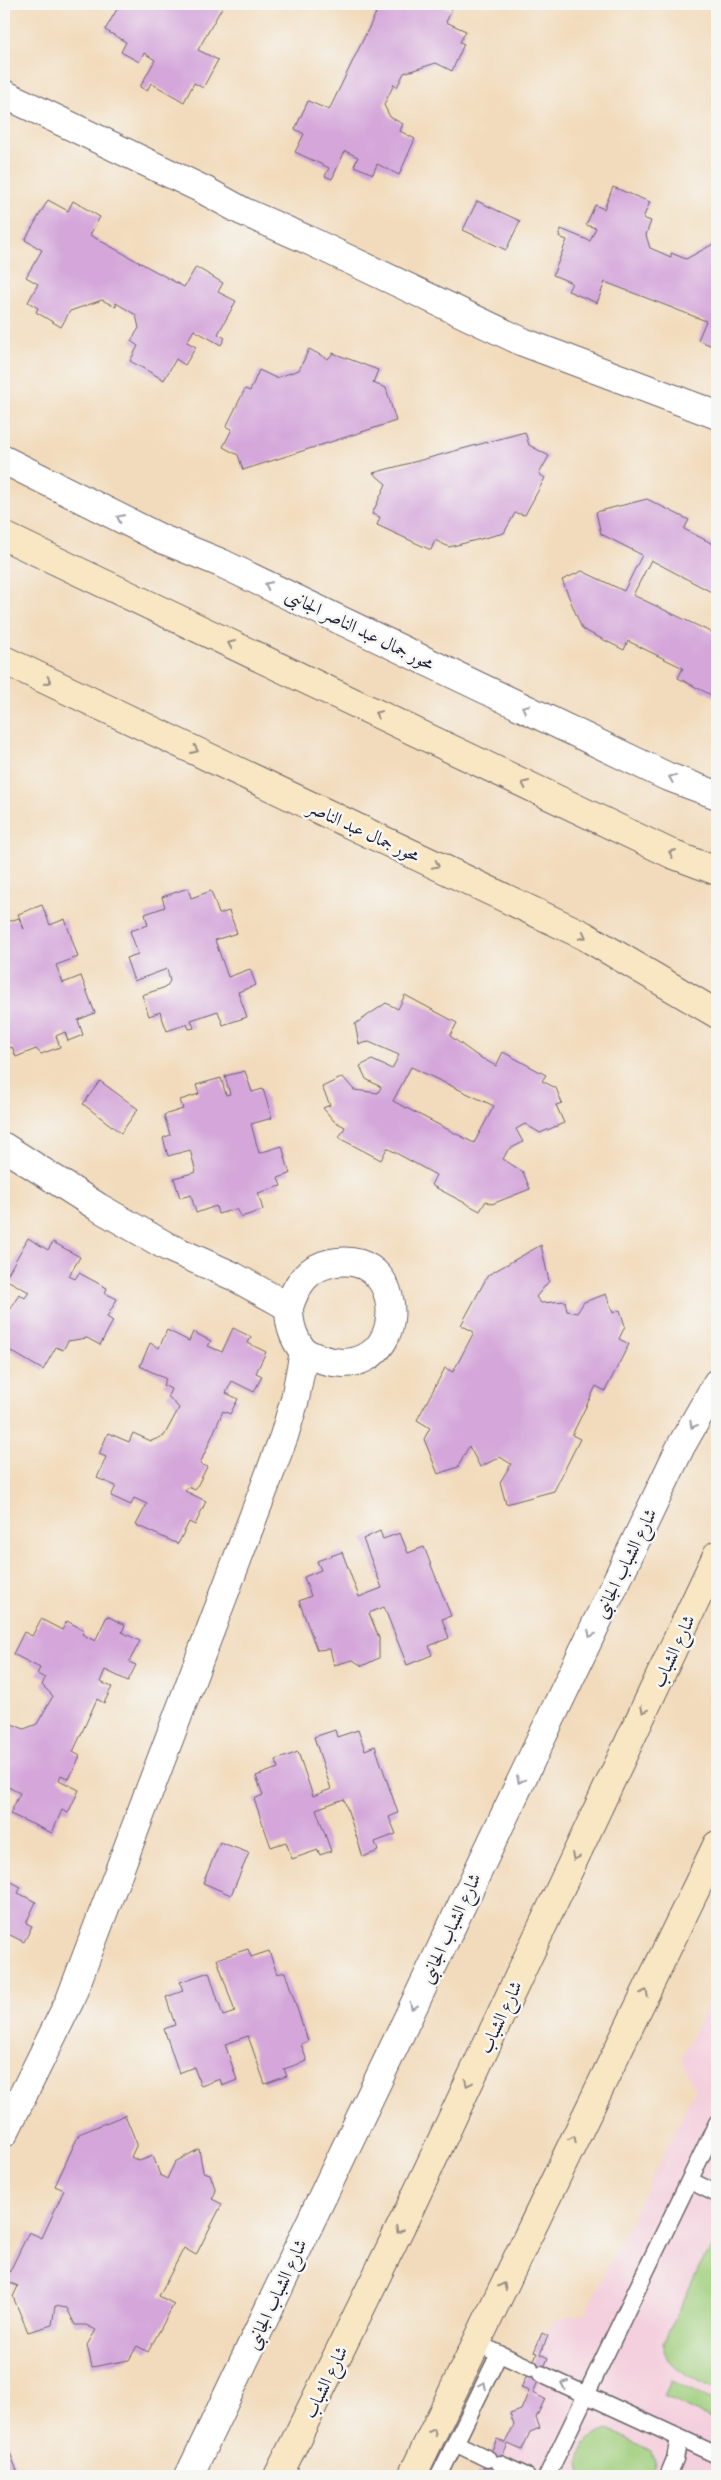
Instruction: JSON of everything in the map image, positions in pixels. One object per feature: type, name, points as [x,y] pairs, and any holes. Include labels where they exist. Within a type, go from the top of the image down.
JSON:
[{"type":"main road","points":[[4,536],[674,855],[717,871]]},
{"type":"main road","name":"محور جمال عبد الناصر","points":[[4,660],[583,936],[717,1014]]},
{"type":"main road","name":"شارع الشباب","points":[[278,2476],[405,2218],[717,1556]]},
{"type":"main road","points":[[412,2476],[487,2348],[717,1845]]},
{"type":"street","points":[[4,94],[204,190],[242,211],[308,240],[523,342],[717,415]]},
{"type":"street","name":"محور جمال عبد الناصر الجانبى","points":[[4,460],[162,539],[221,563],[666,776],[717,795]]},
{"type":"street","points":[[4,1147],[98,1207],[168,1247],[233,1276],[290,1307]]},
{"type":"street","points":[[339,1261],[357,1263],[373,1272],[385,1286],[391,1303],[391,1322],[384,1339],[372,1353],[355,1362],[338,1364],[319,1359],[304,1352],[293,1335],[289,1322],[290,1307],[295,1290],[305,1275],[321,1265],[339,1261]]},
{"type":"street","points":[[4,2133],[70,2000],[155,1770],[284,1436],[295,1400],[304,1352]]},
{"type":"street","name":"شارع الشباب الجانبى","points":[[189,2476],[673,1463],[717,1383]]},
{"type":"lane","points":[[548,2476],[717,2124]]},
{"type":"lane","points":[[691,2181],[717,2194]]},
{"type":"lane","points":[[439,2476],[455,2443],[487,2348],[717,2456]]},
{"type":"lane","points":[[668,2476],[675,2459],[679,2438]]},
{"type":"lane","points":[[455,2443],[526,2476]]},
{"type":"shaded area","points":[[717,1986],[717,2476],[476,2476],[478,2472],[481,2474],[497,2439],[505,2442],[514,2425],[510,2414],[521,2410],[529,2392],[521,2388],[537,2353],[534,2352],[542,2333],[546,2335],[553,2321],[585,2313],[695,2090],[681,2059]]},
{"type":"green space","points":[[717,2244],[717,2390],[675,2367],[665,2352],[663,2343],[705,2256]]},
{"type":"green space","points":[[671,2381],[717,2402],[717,2422],[664,2396]]},
{"type":"green space","points":[[608,2429],[651,2451],[654,2461],[653,2476],[582,2476],[579,2460],[583,2447],[593,2436]]},
{"type":"building","points":[[120,4],[224,4],[198,50],[218,60],[203,88],[194,83],[184,102],[151,83],[147,91],[140,87],[155,60],[144,53],[139,62],[121,52],[126,42],[105,30]]},
{"type":"building","points":[[355,4],[439,4],[452,10],[446,22],[466,31],[460,42],[464,44],[452,71],[436,63],[404,73],[397,87],[394,84],[384,105],[390,117],[403,124],[400,131],[415,139],[399,175],[377,164],[373,174],[354,166],[358,157],[345,151],[332,179],[325,176],[329,168],[295,152],[304,134],[295,129],[308,101],[329,110],[376,13]]},
{"type":"building","points":[[613,187],[650,202],[643,218],[651,221],[646,235],[650,248],[671,257],[671,253],[686,259],[715,243],[717,239],[717,348],[698,340],[706,321],[605,282],[597,303],[568,291],[572,283],[553,275],[567,240],[559,237],[561,229],[590,241],[596,228],[586,225],[595,205],[604,209]]},
{"type":"building","points":[[48,200],[68,211],[73,201],[100,217],[90,235],[184,287],[196,267],[223,283],[218,292],[236,301],[218,334],[225,338],[221,345],[194,330],[187,342],[196,347],[185,365],[176,359],[164,380],[130,361],[138,346],[131,341],[139,328],[136,315],[116,303],[116,307],[102,300],[70,311],[61,327],[36,312],[38,308],[28,302],[38,284],[26,277],[42,250],[25,240]]},
{"type":"building","points":[[477,201],[520,221],[506,250],[463,230]]},
{"type":"building","points":[[309,349],[328,359],[333,353],[378,370],[373,383],[386,388],[396,421],[243,470],[238,455],[223,447],[232,429],[226,427],[245,389],[250,391],[259,370],[276,378],[299,370]]},
{"type":"building","points":[[525,432],[529,445],[549,456],[539,474],[545,478],[525,515],[515,513],[504,533],[449,547],[435,540],[431,550],[377,525],[380,517],[372,514],[386,484],[373,473]]},
{"type":"building","points":[[647,499],[689,520],[684,529],[717,546],[717,595],[651,560],[633,595],[717,635],[717,698],[678,678],[683,668],[628,641],[624,650],[582,629],[562,580],[582,571],[624,591],[642,555],[601,534],[596,512]]},
{"type":"building","points":[[188,888],[191,898],[211,891],[219,914],[229,911],[237,933],[215,940],[228,977],[250,969],[256,985],[238,992],[247,1017],[223,1025],[218,1011],[191,1020],[194,1028],[189,1029],[187,1024],[167,1031],[160,1012],[149,1016],[142,995],[166,987],[170,981],[167,969],[134,981],[126,958],[138,954],[130,931],[148,925],[145,914],[165,907],[162,897]]},
{"type":"building","points":[[42,905],[50,925],[65,919],[78,957],[56,965],[63,983],[81,976],[95,1013],[78,1020],[83,1035],[68,1041],[65,1032],[56,1036],[60,1047],[41,1054],[36,1049],[16,1057],[12,1047],[4,1050],[4,923],[19,918],[24,929],[18,914]]},
{"type":"building","points":[[405,995],[457,1023],[450,1036],[476,1055],[496,1066],[503,1052],[546,1075],[542,1081],[556,1088],[562,1103],[556,1105],[564,1123],[540,1133],[525,1124],[516,1129],[523,1142],[508,1150],[503,1159],[523,1172],[530,1189],[492,1204],[486,1201],[480,1211],[431,1185],[436,1175],[387,1148],[381,1160],[339,1138],[345,1127],[334,1121],[323,1108],[330,1105],[322,1087],[343,1077],[354,1090],[378,1093],[381,1087],[366,1079],[360,1066],[372,1060],[392,1069],[399,1055],[369,1042],[359,1044],[355,1024],[386,1003],[398,1009]],"holes":[[[411,1067],[494,1106],[474,1143],[393,1101]]]},
{"type":"building","points":[[245,1071],[252,1092],[263,1089],[272,1118],[251,1124],[259,1153],[282,1146],[290,1174],[278,1178],[281,1186],[258,1193],[263,1210],[241,1217],[236,1209],[218,1214],[216,1206],[196,1213],[191,1195],[180,1198],[174,1178],[196,1172],[190,1150],[168,1156],[163,1138],[170,1135],[164,1115],[183,1109],[180,1100],[199,1094],[196,1085],[221,1078],[226,1095],[230,1094],[225,1076]]},
{"type":"building","points":[[100,1081],[138,1109],[121,1133],[83,1104]]},
{"type":"building","points":[[28,1238],[48,1250],[53,1242],[80,1257],[69,1276],[75,1279],[79,1273],[107,1288],[105,1293],[117,1299],[107,1317],[113,1321],[100,1345],[87,1338],[68,1341],[63,1350],[56,1347],[43,1370],[4,1347],[4,1337],[9,1327],[4,1324],[4,1321],[19,1294],[25,1298],[29,1292],[5,1279]]},
{"type":"building","points":[[541,1245],[549,1281],[536,1297],[541,1303],[565,1301],[567,1311],[577,1313],[584,1302],[606,1294],[613,1313],[620,1310],[625,1326],[619,1339],[629,1344],[605,1391],[596,1386],[572,1435],[580,1439],[554,1491],[506,1504],[500,1482],[511,1464],[500,1457],[480,1467],[469,1446],[458,1467],[438,1474],[424,1439],[430,1428],[417,1420],[445,1368],[453,1372],[474,1332],[461,1325],[488,1275]]},
{"type":"building","points":[[233,1328],[251,1337],[248,1343],[266,1352],[256,1373],[262,1376],[254,1392],[232,1381],[226,1393],[238,1399],[230,1414],[223,1411],[200,1464],[207,1467],[195,1490],[188,1487],[185,1491],[206,1501],[195,1525],[189,1522],[178,1544],[136,1525],[147,1504],[134,1498],[131,1505],[111,1496],[116,1486],[97,1478],[106,1457],[99,1454],[108,1433],[129,1442],[133,1433],[151,1441],[164,1436],[179,1408],[168,1396],[171,1389],[163,1385],[166,1379],[140,1366],[150,1343],[159,1348],[167,1330],[189,1341],[193,1332],[211,1341],[208,1346],[222,1352]]},
{"type":"building","points":[[380,1531],[383,1539],[400,1533],[408,1553],[424,1547],[451,1616],[442,1619],[449,1638],[429,1646],[432,1655],[407,1665],[384,1607],[369,1613],[379,1638],[379,1658],[362,1666],[353,1660],[334,1665],[330,1649],[317,1650],[299,1601],[311,1596],[304,1577],[321,1570],[317,1561],[342,1552],[359,1597],[382,1588],[363,1539]]},
{"type":"building","points":[[107,1616],[125,1625],[122,1632],[140,1641],[129,1662],[136,1665],[128,1681],[105,1670],[100,1682],[112,1687],[104,1703],[97,1699],[73,1752],[80,1756],[69,1779],[61,1775],[59,1780],[79,1790],[68,1813],[62,1810],[52,1833],[10,1814],[20,1793],[8,1787],[4,1796],[4,1729],[7,1722],[24,1729],[37,1724],[53,1696],[42,1685],[45,1678],[37,1674],[40,1668],[13,1654],[24,1632],[32,1636],[41,1619],[62,1630],[67,1621],[84,1630],[82,1634],[95,1641]]},
{"type":"building","points":[[335,1730],[337,1737],[358,1730],[365,1750],[375,1746],[398,1813],[389,1817],[396,1834],[375,1842],[378,1851],[363,1857],[344,1799],[316,1809],[331,1851],[320,1855],[318,1850],[292,1859],[286,1842],[271,1847],[254,1799],[263,1795],[256,1776],[278,1768],[276,1760],[298,1752],[313,1796],[331,1789],[314,1737]]},
{"type":"building","points":[[220,1842],[249,1853],[231,1895],[203,1883]]},
{"type":"building","points":[[4,1878],[21,1887],[18,1893],[36,1902],[26,1923],[32,1926],[24,1942],[4,1932]]},
{"type":"building","points":[[248,1949],[251,1957],[269,1951],[277,1974],[285,1972],[308,2041],[301,2044],[307,2061],[284,2069],[287,2076],[265,2084],[248,2036],[225,2044],[237,2080],[222,2086],[220,2079],[201,2086],[194,2067],[179,2073],[164,2029],[175,2025],[166,1997],[183,1991],[180,1982],[209,1972],[223,2016],[235,2012],[217,1959]]},
{"type":"building","points":[[125,2115],[137,2144],[131,2157],[139,2161],[153,2156],[160,2175],[167,2179],[175,2162],[199,2149],[203,2172],[210,2174],[216,2191],[212,2199],[222,2204],[196,2255],[184,2248],[159,2296],[174,2304],[148,2352],[137,2346],[129,2360],[92,2367],[87,2345],[96,2330],[86,2325],[75,2325],[67,2308],[55,2306],[52,2325],[28,2332],[13,2297],[18,2286],[5,2281],[29,2232],[42,2238],[64,2190],[55,2186],[79,2134]]},
{"type":"building","points":[[542,2333],[548,2336],[540,2354],[548,2358],[533,2393],[545,2399],[536,2418],[540,2428],[530,2432],[522,2450],[508,2444],[494,2476],[476,2476],[478,2472],[481,2474],[497,2439],[505,2443],[514,2425],[510,2414],[521,2410],[529,2391],[521,2388],[537,2353],[534,2352]]},
{"type":"building","points":[[4,2437],[19,2476],[4,2476]]}]
